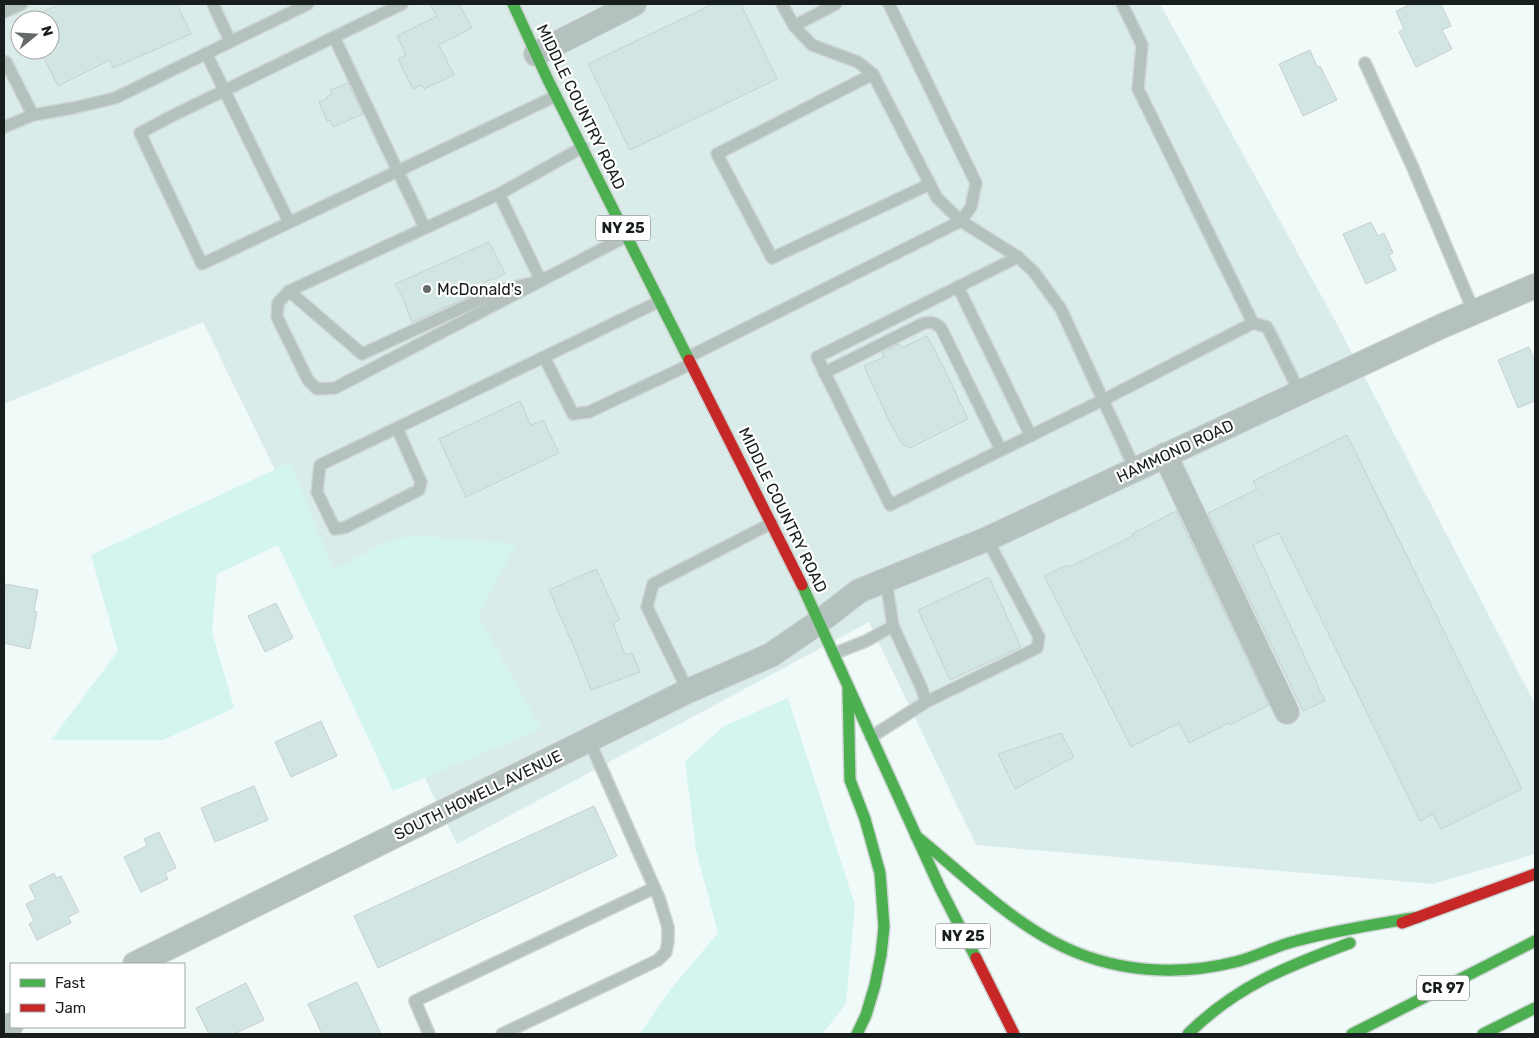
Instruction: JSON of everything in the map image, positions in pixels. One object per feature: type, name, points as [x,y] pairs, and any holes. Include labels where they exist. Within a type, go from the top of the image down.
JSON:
[{"type":"main road","name":"MIDDLE COUNTRY ROAD","points":[[513,4],[556,96],[804,586],[848,688],[916,836],[963,935],[1014,1034]]},
{"type":"main road","points":[[848,688],[850,780],[865,819],[880,874],[884,927],[875,985],[866,1015],[857,1034]]},
{"type":"main road","points":[[916,836],[1004,908],[1055,942],[1078,953],[1129,967],[1156,970],[1206,969],[1245,959],[1301,939],[1418,917]]},
{"type":"main road","points":[[1188,1034],[1216,1008],[1261,978],[1535,874]]},
{"type":"main road","name":"CR 97","points":[[1352,1034],[1535,942]]},
{"type":"main road","points":[[1483,1034],[1535,1008]]},
{"type":"street","points":[[536,54],[634,4]]},
{"type":"street","name":"HAMMOND ROAD","points":[[819,622],[859,591],[987,539],[1474,312],[1535,286]]},
{"type":"street","points":[[1165,455],[1287,712]]},
{"type":"street","name":"SOUTH HOWELL AVENUE","points":[[137,963],[688,691],[771,655],[819,622]]},
{"type":"lane","points":[[4,12],[22,4]]},
{"type":"lane","points":[[213,4],[230,41]]},
{"type":"lane","points":[[4,128],[33,114],[73,108],[115,98],[308,4]]},
{"type":"lane","points":[[402,4],[140,133],[202,264],[556,96]]},
{"type":"lane","points":[[782,4],[794,26],[812,45],[858,62],[873,74],[937,198],[961,221],[1018,257],[1034,272],[1061,310],[1135,469]]},
{"type":"lane","points":[[794,26],[836,4]]},
{"type":"lane","points":[[544,356],[573,414],[589,412],[961,221],[971,207],[976,183],[889,4]]},
{"type":"lane","points":[[1122,4],[1142,45],[1138,89],[1254,323]]},
{"type":"lane","points":[[334,37],[425,228]]},
{"type":"lane","points":[[206,53],[289,222]]},
{"type":"lane","points":[[4,63],[6,62],[33,114]]},
{"type":"lane","points":[[1366,63],[1474,312]]},
{"type":"lane","points":[[873,74],[717,154],[772,258],[930,184]]},
{"type":"lane","points":[[582,147],[499,194],[289,291],[278,303],[277,316],[308,380],[317,389],[335,388],[627,236]]},
{"type":"lane","points":[[499,194],[541,281]]},
{"type":"lane","points":[[1018,257],[817,357],[890,505],[1254,323],[1268,327],[1300,393]]},
{"type":"lane","points":[[289,291],[362,354],[501,290],[541,281]]},
{"type":"lane","points":[[958,287],[1030,436]]},
{"type":"lane","points":[[397,428],[421,482],[419,490],[346,527],[335,529],[317,492],[320,465],[660,300]]},
{"type":"lane","points":[[824,373],[922,324],[936,323],[941,328],[1001,450]]},
{"type":"lane","points":[[688,691],[647,607],[653,584],[772,523]]},
{"type":"lane","points":[[870,737],[926,702],[1038,648],[1039,637],[987,539]]},
{"type":"lane","points":[[886,580],[893,626],[922,689],[926,702]]},
{"type":"lane","points":[[833,654],[866,641],[893,626]]},
{"type":"lane","points":[[502,1034],[658,960],[666,952],[668,941],[664,912],[589,740]]},
{"type":"lane","points":[[429,1034],[415,1001],[654,888]]},
{"type":"shaded area","points":[[4,4],[1160,4],[1338,326],[1535,704],[1535,854],[1433,884],[976,845],[869,622],[457,844],[203,322],[4,404]]},
{"type":"shaded area","points":[[291,462],[333,570],[382,544],[412,535],[516,544],[478,616],[541,729],[393,791],[278,545],[217,574],[212,632],[234,708],[163,740],[51,740],[118,651],[91,555]]},
{"type":"shaded area","points":[[788,698],[855,905],[846,1004],[822,1034],[640,1034],[671,989],[718,933],[696,850],[685,761],[724,726]]},
{"type":"building","points":[[60,4],[177,4],[191,34],[113,68],[110,60],[58,86],[45,60],[60,60],[60,10],[47,10]]},
{"type":"building","points":[[430,4],[459,4],[472,28],[439,45],[454,75],[424,89],[422,85],[413,89],[398,59],[406,55],[397,36],[437,16]]},
{"type":"building","points":[[713,4],[741,4],[777,79],[630,150],[588,64]]},
{"type":"building","points":[[1411,4],[1441,4],[1451,26],[1442,30],[1452,49],[1416,67],[1399,32],[1404,29],[1396,11]]},
{"type":"building","points":[[1310,50],[1317,67],[1320,66],[1337,100],[1303,116],[1279,64]]},
{"type":"building","points":[[348,83],[363,114],[333,127],[330,120],[327,121],[319,102],[332,94],[330,90]]},
{"type":"building","points":[[1371,222],[1378,236],[1384,233],[1393,253],[1389,255],[1396,270],[1366,284],[1343,234]]},
{"type":"building","points":[[489,242],[505,273],[484,282],[486,289],[412,322],[395,284]]},
{"type":"building","points":[[927,336],[968,419],[910,448],[902,444],[888,419],[864,366],[884,357],[882,353],[899,344],[901,348]]},
{"type":"building","points":[[1529,347],[1535,361],[1535,401],[1518,408],[1498,360]]},
{"type":"building","points":[[520,401],[531,425],[543,420],[559,453],[466,497],[439,439]]},
{"type":"building","points":[[1347,435],[1522,789],[1441,829],[1433,814],[1420,821],[1279,533],[1253,545],[1325,701],[1303,711],[1208,513],[1257,489],[1253,481]]},
{"type":"building","points":[[1176,511],[1269,705],[1189,743],[1179,723],[1131,747],[1044,576],[1067,565],[1069,567],[1133,536],[1132,534]]},
{"type":"building","points":[[596,569],[620,620],[613,623],[625,655],[632,653],[640,672],[591,690],[549,590]]},
{"type":"building","points":[[989,577],[1021,647],[950,680],[918,610]]},
{"type":"building","points":[[6,584],[38,590],[34,611],[37,612],[30,649],[4,643],[4,596]]},
{"type":"building","points":[[276,603],[293,638],[265,652],[248,616]]},
{"type":"building","points":[[321,721],[337,756],[291,777],[275,742]]},
{"type":"building","points":[[1061,733],[1074,757],[1015,789],[998,754]]},
{"type":"building","points":[[254,786],[268,820],[215,842],[201,808]]},
{"type":"building","points":[[594,806],[617,856],[378,968],[354,916]]},
{"type":"building","points":[[159,832],[176,868],[165,873],[168,879],[141,892],[124,857],[147,846],[144,839]]},
{"type":"building","points":[[54,873],[56,878],[61,876],[79,912],[68,917],[71,923],[37,940],[29,924],[34,921],[26,904],[36,899],[29,886]]},
{"type":"building","points":[[357,982],[381,1034],[322,1034],[308,1004]]},
{"type":"building","points":[[246,983],[264,1020],[234,1034],[209,1034],[196,1008]]},
{"type":"traffic: fast","points":[[513,4],[548,80],[689,360]]},
{"type":"traffic: fast","points":[[802,585],[940,888],[976,958]]},
{"type":"traffic: fast","points":[[848,688],[850,780],[865,819],[880,873],[884,927],[875,985],[866,1015],[857,1034]]},
{"type":"traffic: fast","points":[[916,836],[1000,906],[1035,931],[1075,952],[1097,960],[1143,969],[1166,970],[1212,967],[1243,960],[1288,943],[1311,937],[1419,917]]},
{"type":"traffic: fast","points":[[1352,1034],[1535,941]]},
{"type":"traffic: fast","points":[[1188,1034],[1206,1017],[1244,990],[1284,969],[1350,943]]},
{"type":"traffic: fast","points":[[1483,1034],[1535,1008]]},
{"type":"traffic: jam","points":[[689,360],[802,585]]},
{"type":"traffic: jam","points":[[1402,923],[1535,874]]},
{"type":"traffic: jam","points":[[976,958],[1014,1034]]},
{"type":"place","name":"McDonald's","points":[[427,289]]}]
